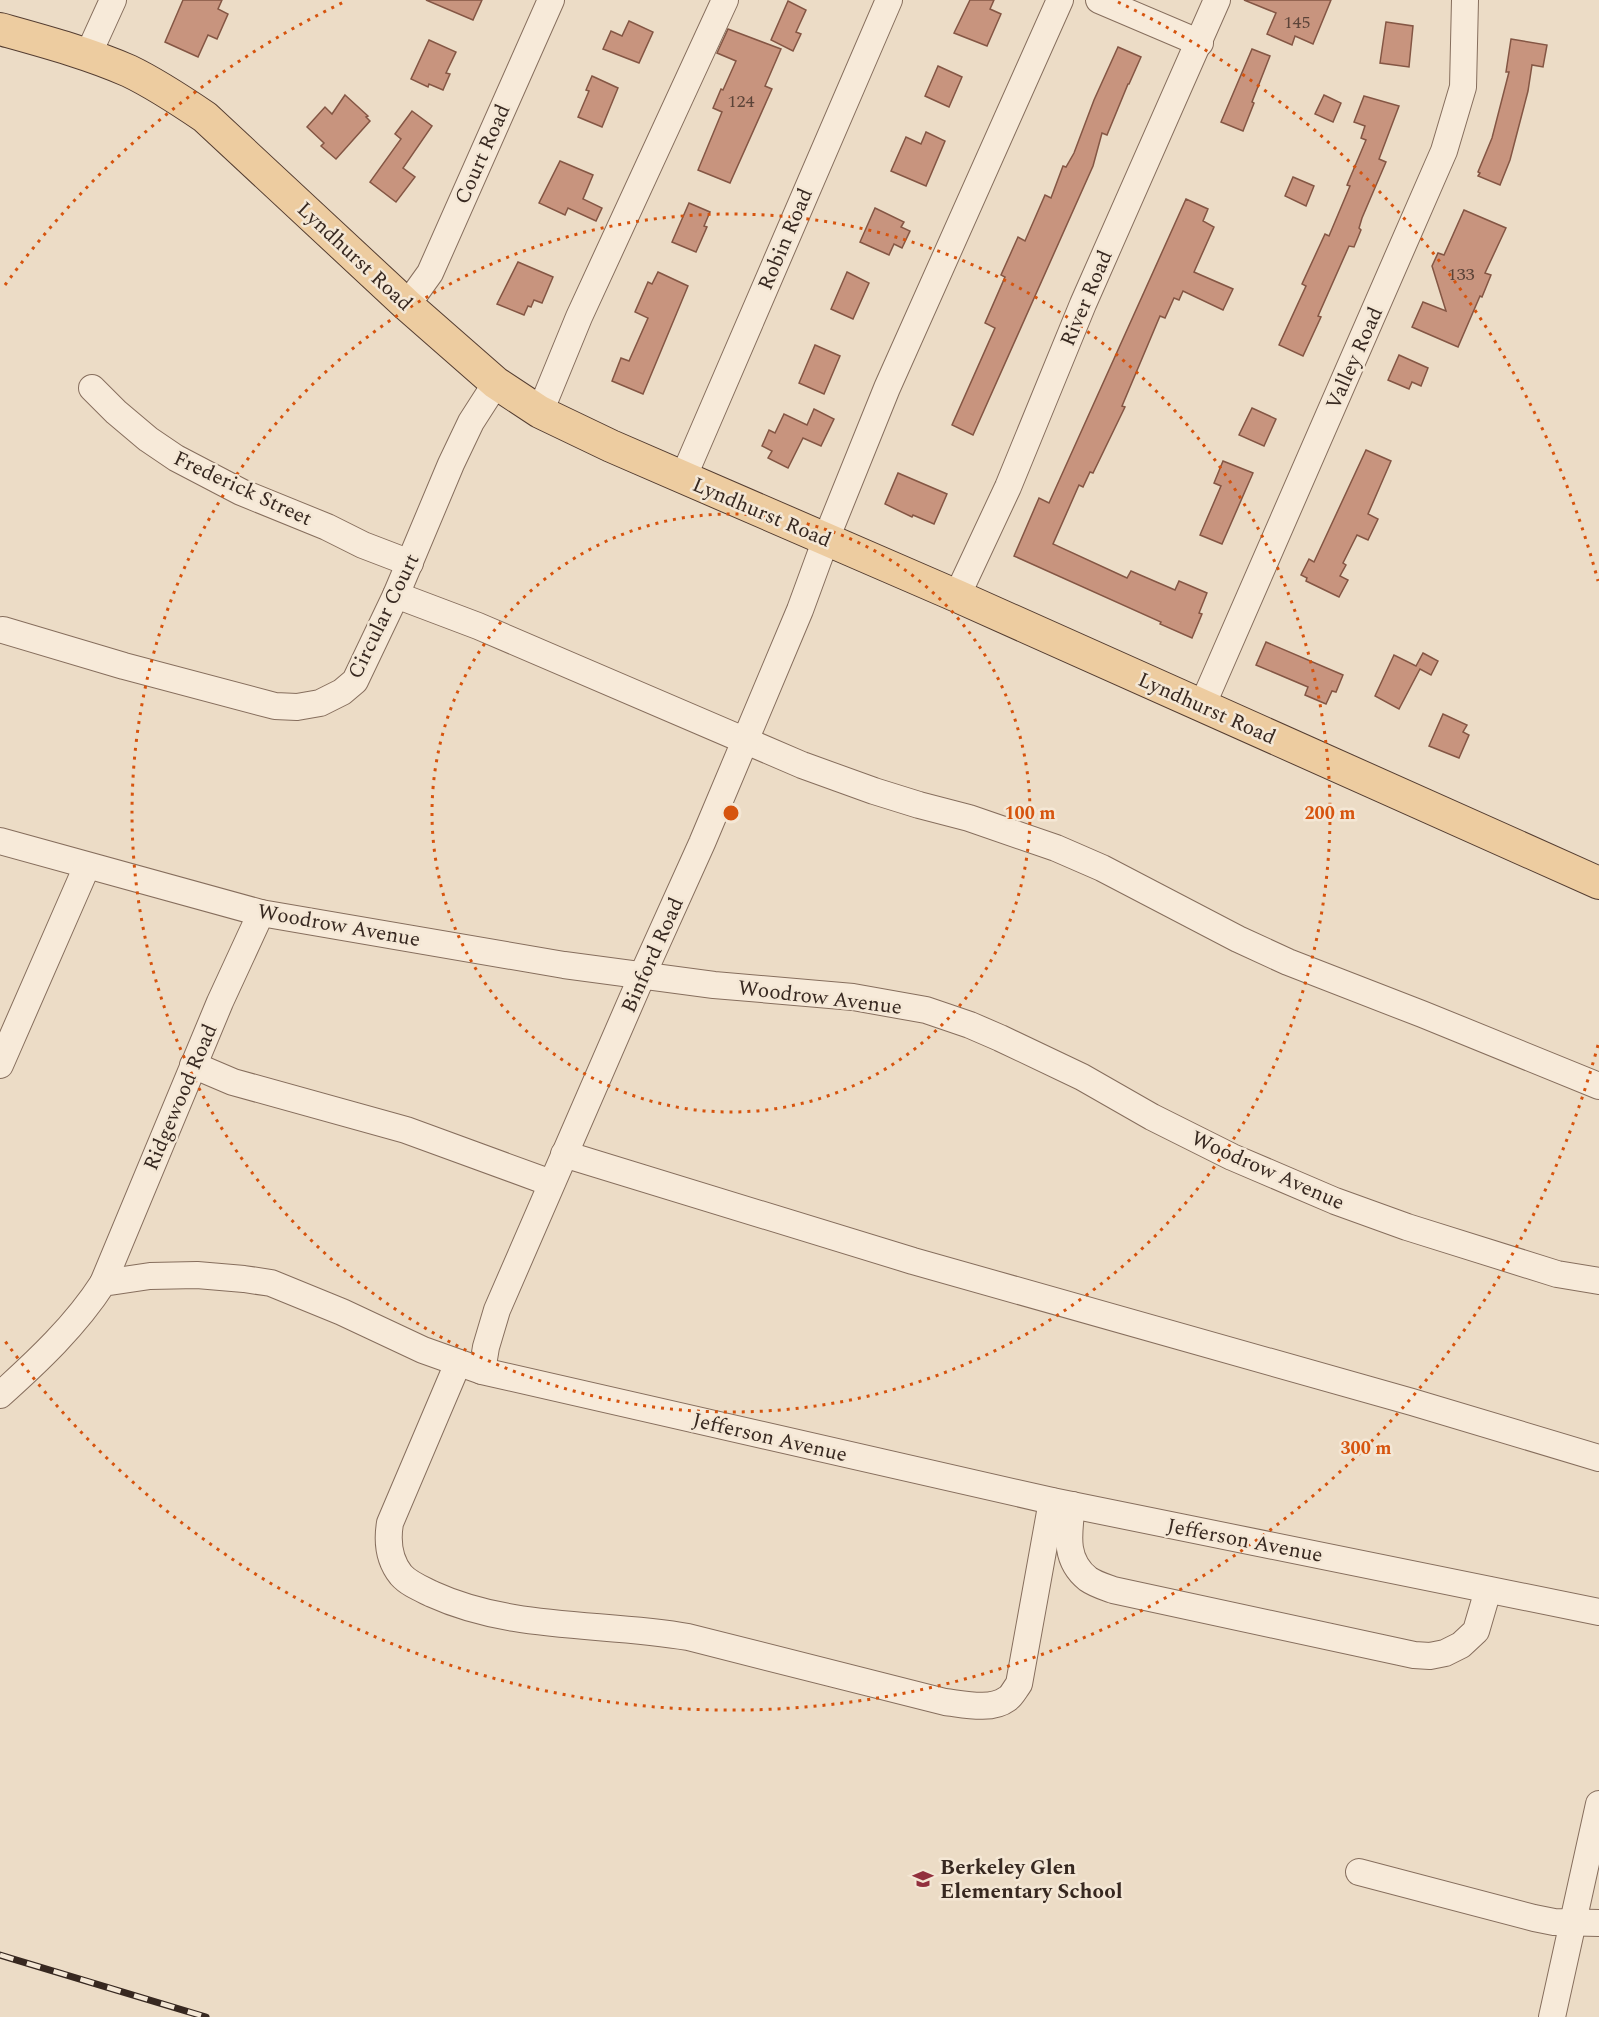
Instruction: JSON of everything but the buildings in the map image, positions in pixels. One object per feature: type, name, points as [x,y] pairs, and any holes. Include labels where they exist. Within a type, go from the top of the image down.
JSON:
[{"type":"main road","name":"Lyndhurst Road","points":[[13,33],[88,55],[129,71],[205,117],[407,305],[496,384],[540,412],[610,446],[957,596],[1599,883]]},
{"type":"street","points":[[88,55],[113,0]]},
{"type":"street","name":"Court Road","points":[[407,305],[430,273],[551,0]]},
{"type":"street","points":[[540,412],[579,317],[724,0]]},
{"type":"street","name":"Robin Road","points":[[683,478],[889,0]]},
{"type":"street","name":"Binford Road","points":[[482,1371],[486,1347],[497,1310],[746,739],[800,610],[887,388],[1060,0]]},
{"type":"street","points":[[1099,0],[1200,43]]},
{"type":"street","name":"River Road","points":[[957,596],[1008,487],[1083,304],[1217,0]]},
{"type":"street","name":"Valley Road","points":[[1202,706],[1444,151],[1463,87],[1465,0]]},
{"type":"street","name":"Circular Court","points":[[3,630],[124,666],[275,706],[297,707],[320,703],[342,692],[355,681],[396,595],[471,422],[496,384]]},
{"type":"street","name":"Frederick Street","points":[[92,388],[140,433],[176,458],[242,492],[410,563]]},
{"type":"street","points":[[396,595],[478,626],[645,699],[746,739],[802,765],[874,792],[969,818],[1056,848],[1102,868],[1238,939],[1288,962],[1599,1086]]},
{"type":"street","name":"Woodrow Avenue","points":[[0,841],[261,913],[564,965],[714,985],[853,997],[926,1010],[1000,1038],[1082,1077],[1144,1113],[1232,1157],[1335,1201],[1407,1227],[1557,1274],[1599,1281]]},
{"type":"street","points":[[0,1065],[87,866]]},
{"type":"street","name":"Ridgewood Road","points":[[104,1282],[193,1065],[261,913]]},
{"type":"street","points":[[193,1065],[233,1082],[406,1130],[551,1183]]},
{"type":"street","points":[[564,1154],[913,1261],[1412,1402],[1599,1458]]},
{"type":"street","name":"Jefferson Avenue","points":[[104,1282],[150,1276],[197,1275],[271,1283],[458,1364],[482,1371],[1062,1503],[1599,1612]]},
{"type":"street","points":[[0,1395],[33,1365],[88,1306],[104,1282]]},
{"type":"street","points":[[458,1364],[390,1523],[389,1549],[402,1576],[415,1586],[443,1599],[486,1612],[534,1621],[660,1632],[688,1637],[945,1702],[971,1705],[997,1704],[1008,1699],[1019,1684],[1062,1503]]},
{"type":"street","points":[[1062,1503],[1068,1546],[1074,1564],[1089,1579],[1105,1587],[1414,1654],[1430,1656],[1445,1653],[1461,1645],[1476,1631],[1488,1590]]},
{"type":"street","points":[[1552,2017],[1599,1804]]},
{"type":"street","points":[[1359,1872],[1534,1918],[1554,1922],[1599,1923]]},
{"type":"railway","points":[[0,1955],[206,2017]]},
{"type":"place","name":"Berkeley Glen Elementary School","points":[[923,1879]]}]
